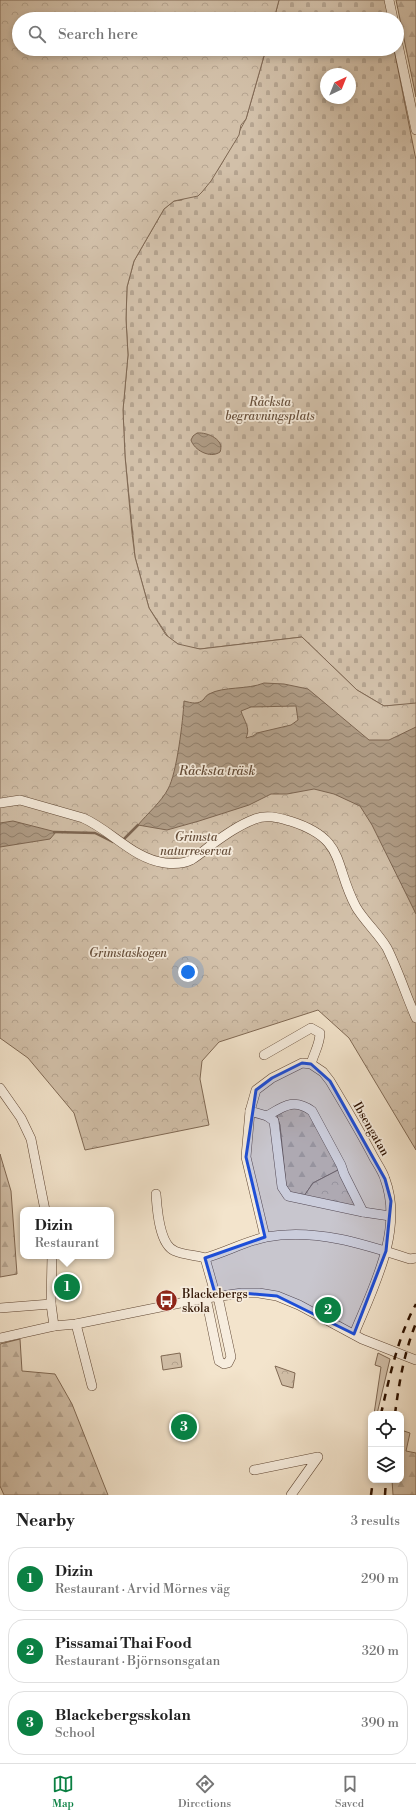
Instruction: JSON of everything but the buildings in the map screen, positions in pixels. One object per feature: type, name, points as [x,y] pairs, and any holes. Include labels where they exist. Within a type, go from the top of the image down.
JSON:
[{"type":"street","points":[[389,0],[392,12]]},
{"type":"street","points":[[400,56],[416,130]]},
{"type":"street","points":[[0,803],[20,800],[61,810],[93,822],[134,851],[158,862],[178,864],[192,860],[237,827],[256,818],[277,816],[318,834],[326,839],[334,849],[356,906],[387,949],[416,1018]]},
{"type":"street","points":[[264,1054],[311,1028],[320,1033],[320,1043],[311,1064],[302,1063],[272,1078],[256,1090],[250,1111],[246,1157],[265,1237]]},
{"type":"street","name":"Ibsengatan","points":[[311,1064],[323,1072],[330,1081],[382,1173],[391,1201],[386,1251],[380,1272],[354,1334]]},
{"type":"street","points":[[0,1088],[21,1118],[31,1138],[44,1207]]},
{"type":"street","points":[[267,1116],[289,1103],[305,1106],[312,1111],[341,1165],[363,1212]]},
{"type":"street","points":[[250,1111],[267,1116],[274,1121],[282,1188],[288,1196],[363,1212],[390,1216]]},
{"type":"street","points":[[156,1194],[159,1226],[168,1245],[174,1251],[205,1258],[265,1237],[284,1235],[313,1235],[354,1242],[410,1259],[416,1258]]},
{"type":"street","points":[[205,1258],[217,1297],[231,1357],[228,1363],[224,1364],[219,1361],[206,1298]]},
{"type":"street","points":[[52,1259],[51,1304],[54,1326]]},
{"type":"street","points":[[0,1338],[54,1326],[76,1324],[206,1298],[242,1293],[259,1293],[277,1296],[299,1305],[354,1334],[416,1360]]},
{"type":"street","points":[[0,1308],[51,1304]]},
{"type":"street","points":[[76,1324],[92,1386]]},
{"type":"street","points":[[254,1470],[318,1457],[291,1495]]},
{"type":"highlighted area","points":[[302,1063],[311,1064],[330,1081],[385,1179],[391,1201],[386,1251],[354,1334],[277,1296],[242,1293],[216,1297],[205,1258],[265,1237],[246,1157],[256,1090],[272,1078]]},
{"type":"green space","name":"Grimsta naturreservat","points":[[0,0],[279,0],[276,12],[12,12],[12,56],[264,56],[246,119],[241,125],[239,135],[211,181],[198,196],[174,201],[164,209],[134,261],[127,287],[126,319],[128,355],[123,410],[125,456],[135,557],[149,608],[166,635],[178,644],[200,649],[302,637],[357,690],[384,706],[416,703],[416,1150],[349,1038],[318,1010],[219,1042],[202,1061],[200,1079],[209,1125],[85,1150],[74,1113],[28,1058],[0,1038]]},
{"type":"green space","points":[[279,0],[385,0],[388,12],[276,12]]},
{"type":"green space","points":[[396,0],[416,0],[416,97],[404,39],[404,12],[398,12]]},
{"type":"green space","name":"Råcksta begravningsplats","points":[[264,56],[395,56],[416,160],[416,703],[414,704],[384,706],[357,690],[302,637],[200,649],[181,646],[169,638],[149,608],[135,557],[125,456],[123,410],[128,355],[126,319],[127,287],[134,261],[164,209],[174,201],[182,200],[217,171],[246,119]]},
{"type":"green space","points":[[290,1106],[311,1112],[339,1166],[338,1170],[313,1183],[304,1196],[290,1192],[286,1185],[280,1125],[276,1113]]},
{"type":"green space","points":[[0,1154],[11,1191],[17,1274],[0,1277]]},
{"type":"green space","points":[[338,1170],[358,1206],[356,1209],[304,1196],[313,1183]]},
{"type":"green space","points":[[20,1339],[22,1371],[55,1374],[72,1404],[108,1495],[4,1495],[0,1486],[0,1344]]},
{"type":"green space","points":[[180,1353],[182,1367],[163,1370],[161,1356]]},
{"type":"green space","points":[[378,1353],[390,1359],[378,1411],[374,1411],[381,1367],[375,1365]]},
{"type":"green space","points":[[275,1366],[295,1373],[293,1388],[282,1385]]},
{"type":"green space","points":[[404,1431],[410,1433],[406,1451],[416,1453],[416,1495],[393,1495],[392,1483],[404,1483]]},
{"type":"water","points":[[197,433],[210,435],[218,440],[221,448],[220,452],[216,454],[207,454],[195,447],[191,440]]},
{"type":"water","name":"Råcksta träsk","points":[[264,683],[284,684],[308,689],[369,740],[389,740],[416,727],[416,914],[372,825],[360,806],[334,794],[314,789],[287,794],[271,794],[249,805],[167,830],[138,825],[162,798],[171,781],[179,746],[184,701],[197,703],[202,701],[208,694],[222,690]],"holes":[[[296,706],[298,720],[291,725],[257,733],[246,738],[248,731],[241,711],[251,707]]]},
{"type":"water","points":[[13,821],[56,832],[50,839],[0,847],[0,823]]},
{"type":"waterway","points":[[122,841],[138,825]]},
{"type":"waterway","points":[[54,832],[95,833],[113,842]]},
{"type":"railway","points":[[382,1411],[399,1344],[416,1304]]},
{"type":"railway","points":[[395,1411],[402,1368],[416,1323]]},
{"type":"railway","points":[[371,1495],[373,1483]]},
{"type":"railway","points":[[385,1495],[386,1483]]},
{"type":"place","name":"Dizin","points":[[67,1287]]},
{"type":"place","name":"Blackebergs skola","points":[[166,1301]]},
{"type":"place","name":"Pissamai Thai Food","points":[[328,1310]]},
{"type":"place","name":"Blackebergsskolan","points":[[184,1427]]},
{"type":"park label","name":"Grimstaskogen","points":[[128,953]]}]
